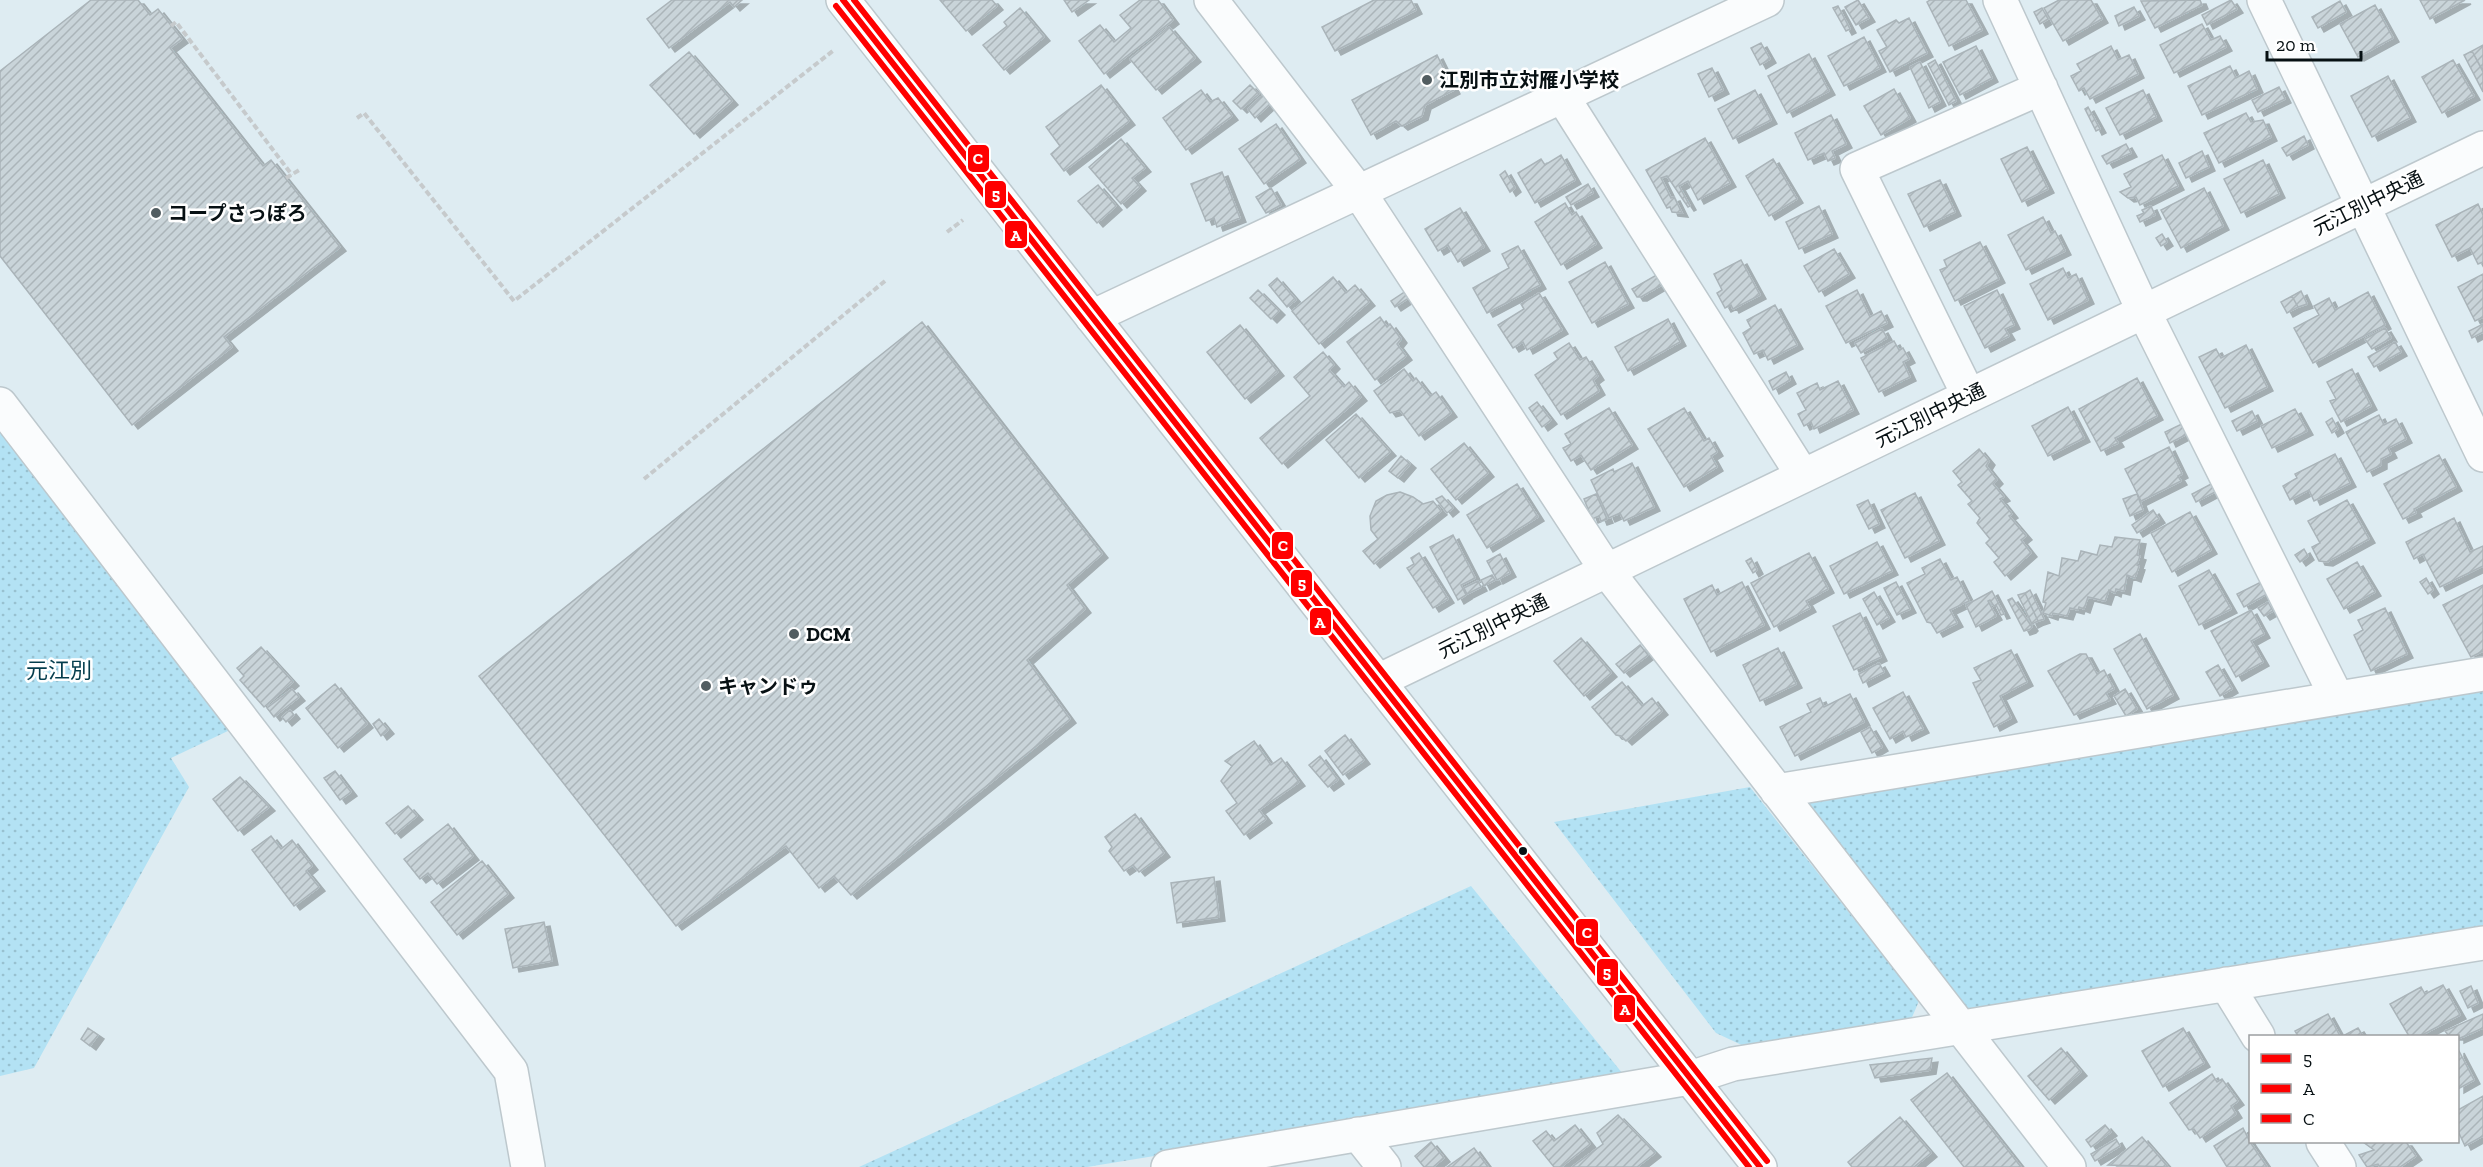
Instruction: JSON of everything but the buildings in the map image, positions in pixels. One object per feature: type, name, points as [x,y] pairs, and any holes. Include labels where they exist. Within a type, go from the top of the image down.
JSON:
[{"type":"street","points":[[843,0],[1760,1167]]},
{"type":"street","points":[[1211,0],[1359,192],[1606,571],[2069,1167]]},
{"type":"street","points":[[1092,317],[1767,0]]},
{"type":"street","points":[[2000,0],[2144,312],[2337,698]]},
{"type":"street","points":[[2264,0],[2483,455]]},
{"type":"street","points":[[1970,396],[1857,169],[2041,88]]},
{"type":"street","points":[[1562,96],[1803,476]]},
{"type":"street","name":"元江別中央通","points":[[1378,681],[2483,148]]},
{"type":"street","points":[[0,404],[511,1071],[528,1167]]},
{"type":"street","points":[[1777,792],[2483,674]]},
{"type":"street","points":[[1168,1167],[1690,1077],[1733,1064],[2226,984],[2479,952]]},
{"type":"street","points":[[2226,984],[2257,1035]]},
{"type":"street","points":[[1359,1134],[1384,1167]]},
{"type":"street","points":[[2324,1143],[2339,1167]]},
{"type":"path","points":[[171,26],[176,22],[292,175]]},
{"type":"path","points":[[357,118],[364,113],[514,301],[834,50]]},
{"type":"path","points":[[286,178],[301,169]]},
{"type":"path","points":[[947,232],[963,220]]},
{"type":"path","points":[[644,479],[885,281]]},
{"type":"shaded area","points":[[0,430],[230,730],[171,758],[189,787],[34,1068],[0,1076]]},
{"type":"shaded area","points":[[2483,685],[2483,931],[1969,1013],[1808,813],[1809,800]]},
{"type":"shaded area","points":[[1750,787],[1919,1001],[1910,1022],[1746,1047],[1716,1033],[1554,822]]},
{"type":"shaded area","points":[[1471,886],[1627,1079],[1087,1167],[859,1167]]},
{"type":"transit line","name":"5","points":[[843,0],[1760,1167]]},
{"type":"transit line","name":"C","points":[[854,0],[1767,1161]]},
{"type":"transit line","name":"A","points":[[836,6],[1749,1167]]},
{"type":"place","name":"江別市立対雁小学校","points":[[1427,80]]},
{"type":"place","name":"コープさっぽろ","points":[[156,213]]},
{"type":"place","name":"DCM","points":[[794,634]]},
{"type":"place","name":"キャンドゥ","points":[[706,686]]},
{"type":"district","name":"元江別","points":[[59,670]]}]
